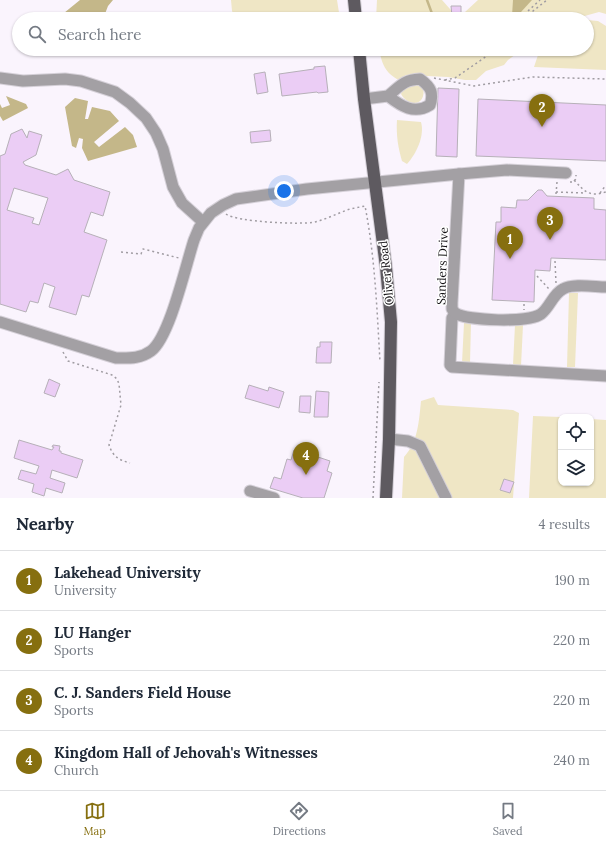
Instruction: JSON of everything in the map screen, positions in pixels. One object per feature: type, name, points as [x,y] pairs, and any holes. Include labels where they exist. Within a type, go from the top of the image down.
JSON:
[{"type":"main road","points":[[354,1],[355,12]]},
{"type":"main road","name":"Oliver Road","points":[[360,56],[364,100],[376,183],[391,322],[390,439],[386,498]]},
{"type":"street","points":[[0,78],[22,81],[65,79],[80,80],[115,92],[130,103],[146,118],[156,133],[163,150],[173,187],[182,203],[203,222]]},
{"type":"street","points":[[364,100],[388,96],[402,84],[410,80],[420,79],[431,90],[432,97],[430,105],[424,109],[415,110],[407,108],[388,96]]},
{"type":"street","points":[[0,322],[116,358],[142,356],[152,350],[165,333],[194,240],[203,222],[211,213],[236,199],[307,189],[507,170],[566,178]]},
{"type":"street","name":"Sanders Drive","points":[[459,174],[452,303],[455,313],[465,318],[533,318],[544,312],[551,292],[568,287],[606,287]]},
{"type":"street","points":[[455,313],[452,318],[450,365],[454,369],[606,376]]},
{"type":"street","points":[[390,439],[408,441],[420,446],[446,498]]},
{"type":"street","points":[[250,491],[274,498]]},
{"type":"path","points":[[528,11],[540,0]]},
{"type":"path","points":[[532,12],[547,0]]},
{"type":"path","points":[[443,81],[455,78],[487,56]]},
{"type":"path","points":[[420,79],[433,78],[474,86],[533,77],[606,79]]},
{"type":"path","points":[[588,193],[556,193],[566,178],[588,193],[595,195],[606,192]]},
{"type":"path","points":[[599,194],[606,185]]},
{"type":"path","points":[[226,214],[230,217],[253,221],[304,224],[365,206],[377,304],[380,362]]},
{"type":"path","points":[[121,252],[141,254],[142,249],[183,258]]},
{"type":"path","points":[[537,276],[551,292],[556,283],[555,261]]},
{"type":"path","points":[[61,351],[64,352],[68,361],[112,375],[117,379],[119,384],[121,405],[109,445],[111,451],[118,460],[130,463]]},
{"type":"path","points":[[373,498],[379,377]]},
{"type":"shaded area","points":[[80,0],[113,0],[106,12],[65,12]]},
{"type":"shaded area","points":[[231,0],[337,0],[339,12],[232,12]]},
{"type":"shaded area","points":[[377,0],[442,0],[453,12],[376,12]]},
{"type":"shaded area","points":[[478,0],[606,0],[606,14],[599,12],[594,13],[594,12],[465,12]]},
{"type":"shaded area","points":[[513,0],[532,0],[521,12],[512,12]]},
{"type":"shaded area","points":[[594,21],[598,21],[606,26],[606,70],[534,67],[538,56],[594,56]]},
{"type":"shaded area","points":[[380,56],[513,56],[504,65],[486,71],[476,80],[406,75],[399,80],[387,71]]},
{"type":"shaded area","points":[[419,84],[423,87],[424,93],[420,101],[413,103],[404,98],[401,94],[403,89],[407,86]]},
{"type":"shaded area","points":[[6,96],[26,104],[28,108],[3,121],[0,116],[0,104],[2,108],[10,105]]},
{"type":"shaded area","points":[[75,98],[88,101],[85,119],[88,119],[92,107],[110,111],[119,121],[94,142],[99,147],[125,127],[133,135],[137,147],[88,161],[82,148],[83,139],[79,138],[76,148],[72,146],[65,107]]},
{"type":"shaded area","points":[[397,120],[421,122],[421,139],[414,155],[407,164],[402,161],[399,151]]},
{"type":"shaded area","points":[[569,293],[578,293],[575,367],[567,367]]},
{"type":"shaded area","points":[[464,323],[471,323],[470,363],[462,363]]},
{"type":"shaded area","points":[[515,325],[523,325],[521,366],[513,365]]},
{"type":"shaded area","points":[[434,397],[438,405],[513,410],[519,413],[513,498],[402,498],[404,457],[409,451],[415,438],[421,401]]},
{"type":"shaded area","points":[[533,416],[558,417],[558,486],[594,486],[594,419],[606,420],[606,498],[529,498]]},
{"type":"building","points":[[451,6],[461,6],[461,12],[452,12]]},
{"type":"building","points":[[325,66],[328,92],[282,96],[279,74]]},
{"type":"building","points":[[265,72],[268,92],[257,94],[254,74]]},
{"type":"building","points":[[438,88],[459,89],[457,157],[436,156]]},
{"type":"building","points":[[478,99],[606,105],[606,161],[476,156]]},
{"type":"building","points":[[22,129],[27,138],[29,131],[42,135],[36,155],[23,162],[25,165],[56,175],[68,169],[74,180],[110,192],[103,216],[91,212],[84,232],[107,240],[89,297],[82,295],[76,315],[49,307],[55,287],[44,283],[38,303],[30,301],[26,312],[0,304],[0,156],[5,154],[11,134]],"holes":[[[14,188],[48,198],[39,225],[32,223],[34,218],[7,210]]]},
{"type":"building","points":[[270,130],[271,141],[251,143],[250,132]]},
{"type":"building","points":[[538,190],[542,190],[547,196],[594,198],[594,209],[606,210],[606,260],[551,258],[550,271],[535,270],[534,302],[492,300],[496,222],[501,222],[501,207],[516,208],[517,200],[528,200]]},
{"type":"building","points":[[320,342],[332,342],[331,363],[316,363],[317,347],[320,347]]},
{"type":"building","points":[[49,379],[60,384],[55,397],[44,393]]},
{"type":"building","points":[[249,385],[268,391],[269,387],[284,392],[279,408],[245,398]]},
{"type":"building","points":[[316,391],[329,392],[328,417],[314,417]]},
{"type":"building","points":[[300,396],[311,396],[310,413],[299,412]]},
{"type":"building","points":[[19,440],[52,450],[54,447],[52,447],[53,445],[60,446],[59,451],[61,451],[61,453],[83,460],[77,478],[52,470],[50,478],[65,483],[62,493],[46,488],[44,496],[32,492],[34,484],[18,479],[21,470],[36,474],[39,466],[14,458]]},
{"type":"building","points":[[294,450],[310,455],[308,461],[313,462],[315,456],[330,461],[327,471],[332,473],[324,498],[303,498],[270,488],[274,477],[281,479],[287,459],[291,460]]},
{"type":"building","points":[[504,479],[514,482],[510,493],[500,490]]},
{"type":"waterway","points":[[427,0],[431,12]]},
{"type":"place","name":"LU Hanger","points":[[542,127]]},
{"type":"place","name":"C. J. Sanders Field House","points":[[550,240]]},
{"type":"place","name":"Lakehead University","points":[[510,259]]},
{"type":"place","name":"Kingdom Hall of Jehovah's Witnesses","points":[[306,475]]}]
